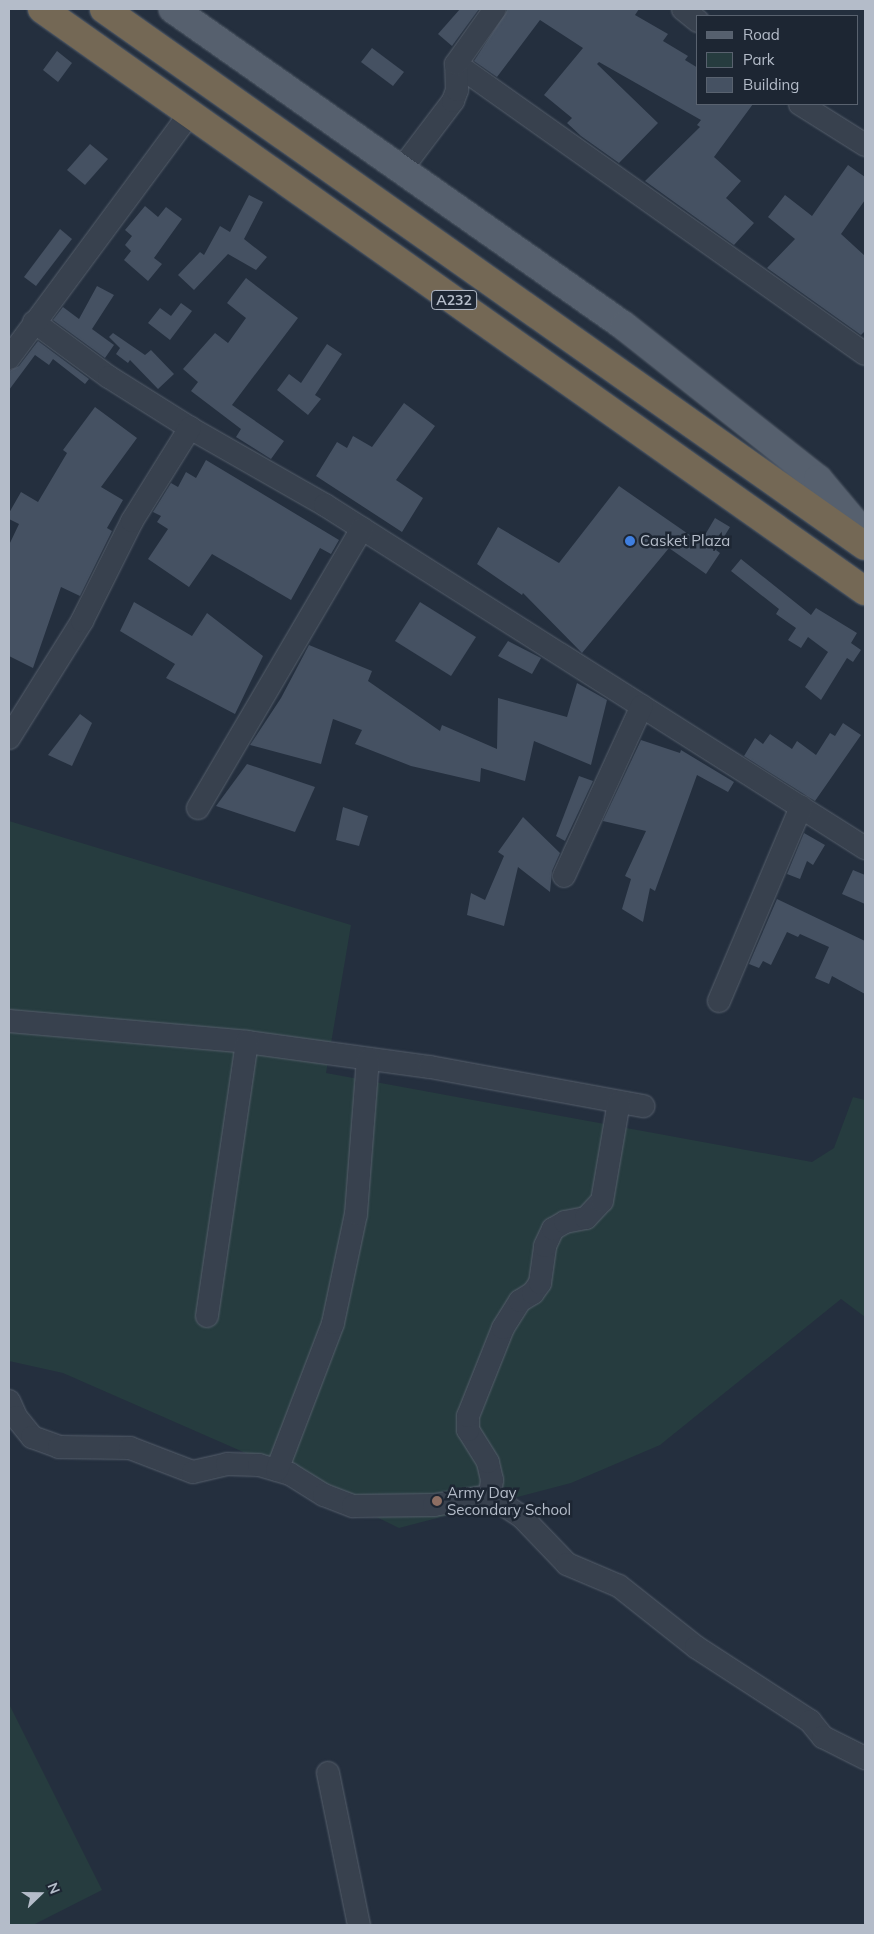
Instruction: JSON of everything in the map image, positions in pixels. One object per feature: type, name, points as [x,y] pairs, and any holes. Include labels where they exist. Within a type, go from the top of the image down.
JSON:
[{"type":"highway","name":"A232","points":[[42,9],[192,112],[865,592]]},
{"type":"highway","name":"A232","points":[[104,9],[865,546]]},
{"type":"main road","points":[[173,9],[400,171],[624,326],[754,427],[818,480],[865,535]]},
{"type":"street","points":[[400,171],[453,101],[457,90],[456,64],[494,9]]},
{"type":"street","points":[[683,9],[696,19]]},
{"type":"street","points":[[456,64],[865,354]]},
{"type":"street","points":[[802,105],[865,145]]},
{"type":"street","points":[[9,358],[192,112]]},
{"type":"street","points":[[34,322],[109,377],[190,428],[362,528],[865,848]]},
{"type":"street","points":[[9,738],[82,621],[132,521],[190,428]]},
{"type":"street","points":[[198,808],[362,528]]},
{"type":"street","points":[[564,876],[642,706]]},
{"type":"street","points":[[719,1001],[802,807]]},
{"type":"street","points":[[9,1021],[247,1042],[430,1067],[643,1106]]},
{"type":"street","points":[[207,1316],[247,1042]]},
{"type":"street","points":[[277,1470],[333,1324],[356,1214],[368,1059]]},
{"type":"street","points":[[490,1496],[492,1480],[488,1462],[468,1430],[468,1416],[503,1328],[520,1301],[534,1293],[540,1283],[545,1246],[553,1229],[565,1222],[586,1218],[602,1201],[619,1102]]},
{"type":"street","points":[[9,1401],[16,1417],[32,1437],[59,1447],[130,1448],[193,1472],[238,1464],[277,1470],[312,1486],[337,1501],[353,1506],[434,1505],[490,1496],[522,1517],[567,1564],[619,1586],[696,1647],[810,1722],[823,1737],[865,1758]]},
{"type":"street","points":[[328,1773],[359,1925]]},
{"type":"green space","points":[[9,821],[351,925],[326,1073],[812,1162],[834,1148],[853,1097],[865,1100],[865,1317],[841,1299],[660,1445],[571,1483],[399,1528],[241,1451],[63,1373],[9,1361]]},
{"type":"green space","points":[[9,1704],[102,1890],[33,1925],[9,1925]]},
{"type":"building","points":[[460,9],[479,9],[452,46],[438,34]]},
{"type":"building","points":[[508,9],[639,9],[635,15],[668,34],[663,41],[688,56],[685,60],[696,67],[696,105],[752,105],[714,157],[741,181],[726,198],[754,223],[734,245],[645,181],[700,127],[697,125],[701,120],[599,62],[597,64],[658,123],[619,163],[581,136],[567,123],[572,118],[544,95],[583,48],[540,20],[497,77],[474,61]]},
{"type":"building","points":[[372,48],[404,72],[393,86],[361,62]]},
{"type":"building","points":[[57,51],[72,63],[58,82],[43,70]]},
{"type":"building","points":[[90,144],[108,159],[85,185],[67,170]]},
{"type":"building","points":[[848,165],[865,177],[865,200],[841,234],[865,256],[865,331],[861,335],[767,268],[795,239],[768,217],[785,195],[812,216]]},
{"type":"building","points":[[249,195],[263,202],[244,239],[267,257],[256,270],[228,254],[194,290],[178,275],[200,252],[204,255],[220,226],[230,232]]},
{"type":"building","points":[[145,206],[158,217],[166,207],[182,219],[154,258],[162,264],[148,281],[124,260],[131,251],[125,245],[132,236],[125,230]]},
{"type":"building","points":[[60,229],[72,239],[36,286],[24,277]]},
{"type":"building","points":[[246,278],[298,318],[232,405],[284,441],[271,459],[236,437],[241,429],[191,391],[198,382],[183,369],[215,333],[228,343],[246,318],[227,303]]},
{"type":"building","points":[[97,286],[114,295],[92,329],[114,345],[105,358],[53,320],[63,307],[79,319]]},
{"type":"building","points":[[181,303],[192,311],[170,340],[148,323],[160,308],[171,316]]},
{"type":"building","points":[[113,333],[145,355],[151,350],[174,374],[158,389],[130,360],[128,363],[116,354],[120,348],[109,337]]},
{"type":"building","points":[[38,341],[89,379],[85,384],[53,359],[49,365],[35,355],[9,390],[9,371],[19,366]]},
{"type":"building","points":[[327,344],[342,354],[315,395],[321,399],[308,415],[277,390],[289,374],[301,383]]},
{"type":"building","points":[[404,403],[435,426],[396,480],[423,498],[402,532],[316,476],[337,442],[347,448],[353,436],[372,447]]},
{"type":"building","points":[[95,407],[137,438],[101,487],[123,500],[107,528],[112,531],[80,596],[61,587],[33,668],[9,656],[9,545],[19,524],[9,519],[9,513],[21,492],[38,502],[67,453],[63,450]]},
{"type":"building","points":[[206,460],[339,540],[331,554],[320,548],[291,600],[212,554],[189,587],[148,559],[168,529],[157,522],[161,516],[153,512],[171,483],[178,487],[186,472],[196,478]]},
{"type":"building","points":[[619,486],[694,538],[696,536],[702,540],[715,518],[730,527],[716,550],[720,553],[706,574],[669,548],[582,653],[523,593],[522,595],[477,564],[498,527],[559,563]]},
{"type":"building","points":[[741,559],[811,615],[816,608],[857,633],[851,643],[861,650],[853,662],[847,658],[821,700],[805,687],[828,652],[808,637],[801,648],[788,640],[796,628],[776,614],[779,609],[731,571]]},
{"type":"building","points":[[134,602],[192,636],[207,613],[263,656],[235,714],[166,678],[175,664],[120,631]]},
{"type":"building","points":[[420,602],[476,637],[451,676],[395,641]]},
{"type":"building","points":[[508,641],[541,658],[532,674],[498,656]]},
{"type":"building","points":[[309,645],[372,671],[368,681],[440,731],[442,725],[497,749],[498,698],[567,717],[577,683],[607,700],[591,765],[534,741],[525,781],[481,768],[480,782],[411,766],[355,744],[362,730],[333,719],[321,764],[250,745],[281,698]]},
{"type":"building","points":[[80,714],[92,723],[72,766],[48,755]]},
{"type":"building","points":[[843,723],[861,735],[815,801],[744,756],[755,738],[763,744],[770,734],[792,749],[797,741],[816,755],[830,733],[835,736]]},
{"type":"building","points":[[641,740],[680,753],[681,750],[734,782],[728,792],[697,775],[655,891],[650,888],[643,922],[622,909],[631,879],[625,876],[646,831],[603,821]]},
{"type":"building","points":[[247,764],[315,787],[295,832],[216,806]]},
{"type":"building","points":[[579,776],[593,781],[565,841],[556,836]]},
{"type":"building","points":[[343,807],[368,816],[359,846],[336,840]]},
{"type":"building","points":[[523,817],[560,853],[552,871],[550,892],[518,867],[504,926],[467,915],[471,893],[485,900],[504,856],[498,852]]},
{"type":"building","points":[[804,833],[825,845],[813,865],[807,861],[800,879],[787,874]]},
{"type":"building","points":[[853,870],[865,875],[865,904],[842,894]]},
{"type":"building","points":[[777,899],[865,941],[865,994],[832,976],[829,984],[815,978],[829,947],[800,934],[798,937],[787,932],[771,965],[763,961],[759,968],[749,964]]},
{"type":"place","name":"Casket Plaza","points":[[630,541]]},
{"type":"place","name":"Army Day Secondary School","points":[[437,1501]]}]
